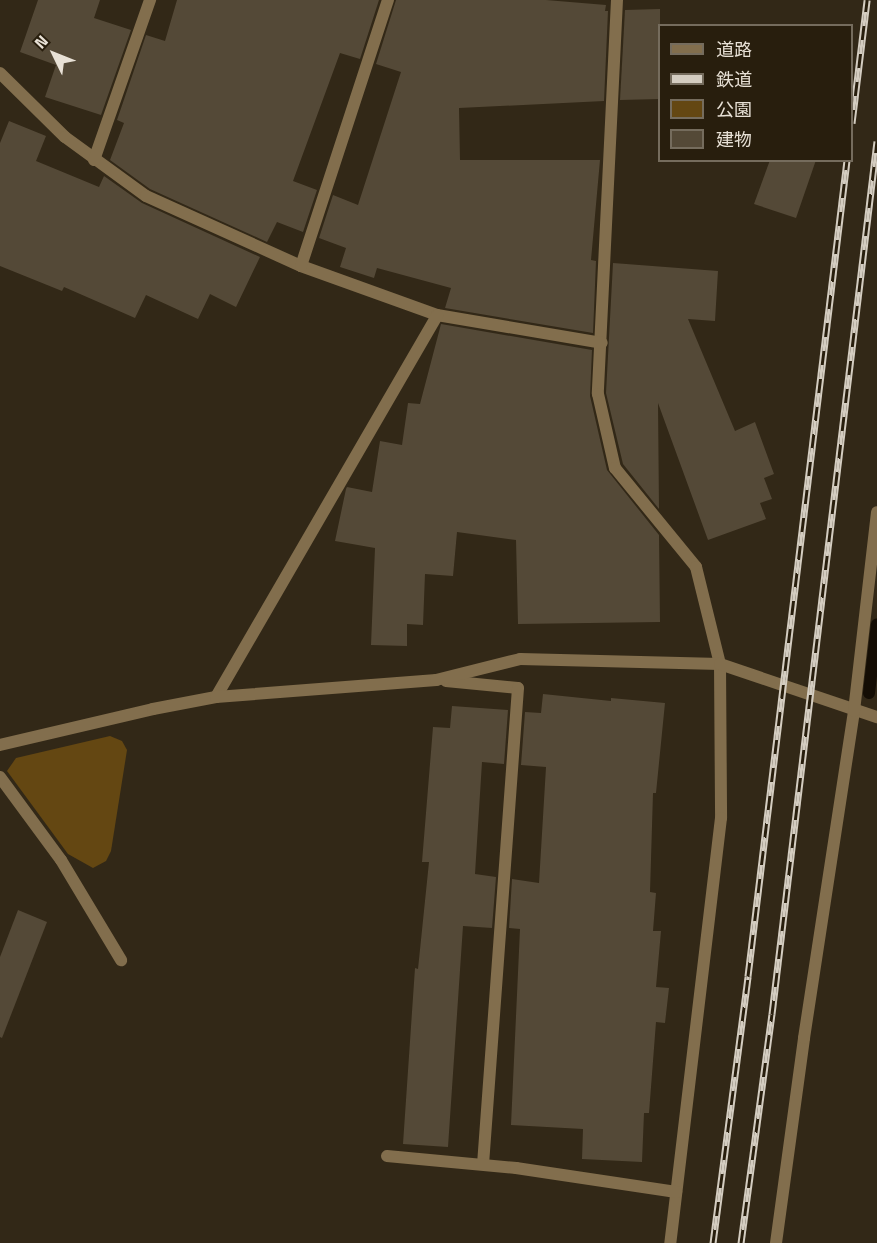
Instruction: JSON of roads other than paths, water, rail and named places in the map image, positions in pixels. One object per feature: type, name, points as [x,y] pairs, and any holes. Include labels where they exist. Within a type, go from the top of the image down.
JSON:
[{"type":"street","points":[[94,160],[150,0]]},
{"type":"street","points":[[301,266],[388,0]]},
{"type":"street","points":[[617,0],[598,394],[615,468],[696,567],[720,664],[721,818],[670,1243]]},
{"type":"street","points":[[0,73],[65,137],[146,196],[301,266],[437,315],[602,343]]},
{"type":"street","points":[[216,697],[437,315]]},
{"type":"street","points":[[776,1243],[804,1038],[854,711],[877,512]]},
{"type":"street","points":[[0,745],[153,709],[216,697],[436,680],[520,659],[720,664],[877,717]]},
{"type":"street","points":[[436,680],[518,688],[483,1164]]},
{"type":"street","points":[[0,777],[61,860],[121,960]]},
{"type":"street","points":[[387,1156],[483,1164],[676,1192]]},
{"type":"waterway","points":[[869,693],[877,624]]},
{"type":"railway","points":[[853,115],[867,0]]},
{"type":"railway","points":[[741,1243],[772,1014],[877,141]]},
{"type":"railway","points":[[713,1243],[748,976],[847,162]]}]
